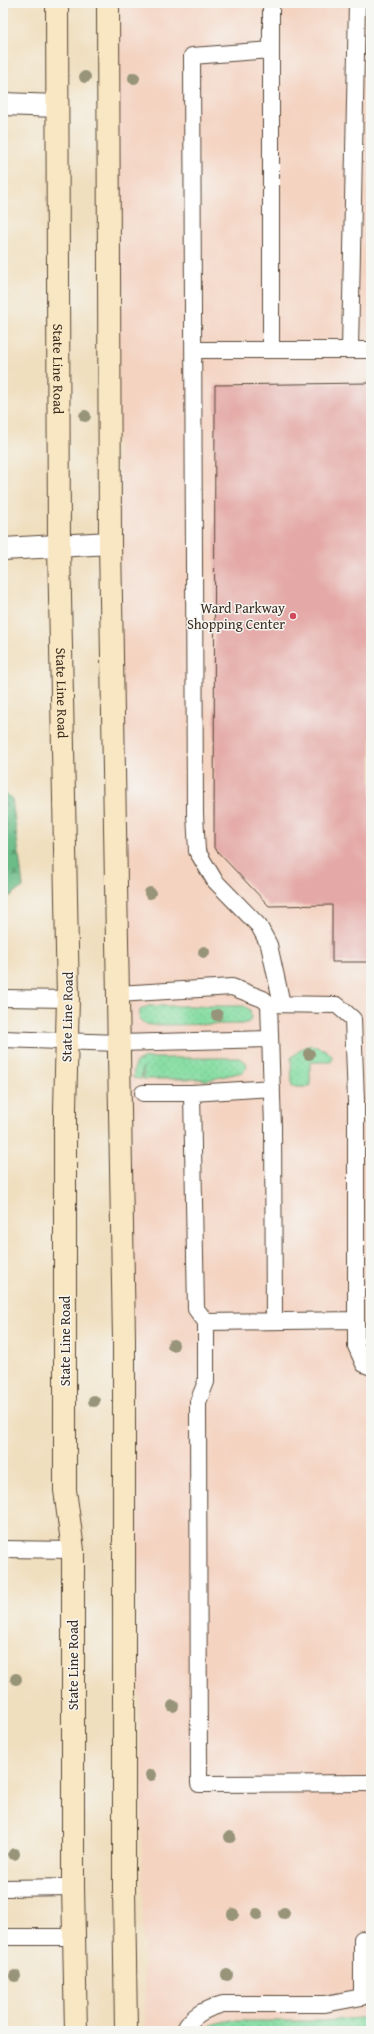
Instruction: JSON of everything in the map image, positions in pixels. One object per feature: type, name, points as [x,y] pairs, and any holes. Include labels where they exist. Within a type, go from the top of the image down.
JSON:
[{"type":"main road","name":"State Line Road","points":[[57,3],[59,546],[68,999],[65,1108],[65,1490],[73,1550],[73,1887],[76,2031]]},
{"type":"main road","points":[[108,3],[110,543],[124,1339],[124,1887],[126,2031]]},
{"type":"street","points":[[3,104],[57,106]]},
{"type":"street","points":[[3,549],[110,543]]},
{"type":"lane","points":[[271,3],[271,350]]},
{"type":"lane","points":[[350,350],[356,3]]},
{"type":"lane","points":[[271,50],[192,56],[195,806],[197,851],[215,881],[258,926],[270,945],[276,1004],[269,1039],[272,1088],[274,1320]]},
{"type":"lane","points":[[194,350],[371,350]]},
{"type":"lane","points":[[118,994],[232,987],[276,1004],[337,1005],[352,1019],[356,1101],[356,1346],[364,1364],[371,1367]]},
{"type":"lane","points":[[3,998],[68,999]]},
{"type":"lane","points":[[3,1039],[119,1043],[269,1039]]},
{"type":"lane","points":[[143,1093],[192,1093],[272,1088]]},
{"type":"lane","points":[[192,1093],[196,1309],[206,1322],[206,1382],[198,1402],[199,1784],[371,1783]]},
{"type":"lane","points":[[206,1322],[356,1320]]},
{"type":"lane","points":[[3,1549],[73,1550]]},
{"type":"lane","points":[[3,1888],[73,1887]]},
{"type":"lane","points":[[3,1937],[74,1937]]},
{"type":"lane","points":[[184,2031],[189,2022],[198,2014],[209,2008],[223,2004],[325,2004],[366,1997],[362,1939]]},
{"type":"shaded area","name":"Ward Parkway Shopping Center","points":[[110,3],[371,3],[371,2031],[145,2031]]},
{"type":"green space","points":[[3,793],[12,798],[23,887],[3,901]]},
{"type":"green space","points":[[148,1006],[244,1006],[250,1010],[251,1017],[249,1022],[242,1024],[150,1025],[143,1023],[139,1017],[140,1010]]},
{"type":"green space","points":[[310,1045],[326,1050],[333,1057],[331,1062],[310,1062],[310,1087],[292,1087],[291,1058],[301,1049]]},
{"type":"green space","points":[[145,1058],[239,1058],[246,1062],[247,1067],[243,1072],[204,1081],[204,1079],[143,1079],[143,1067],[141,1079],[133,1078],[135,1063]]},
{"type":"green space","points":[[371,2017],[371,2029],[204,2031],[211,2025],[226,2021],[322,2021]]},
{"type":"building","name":"Ward Parkway Shopping Center","points":[[369,379],[371,379],[371,962],[332,962],[332,905],[269,906],[214,848],[215,385],[369,383]]},
{"type":"place","name":"Ward Parkway Shopping Center","points":[[293,616]]}]
